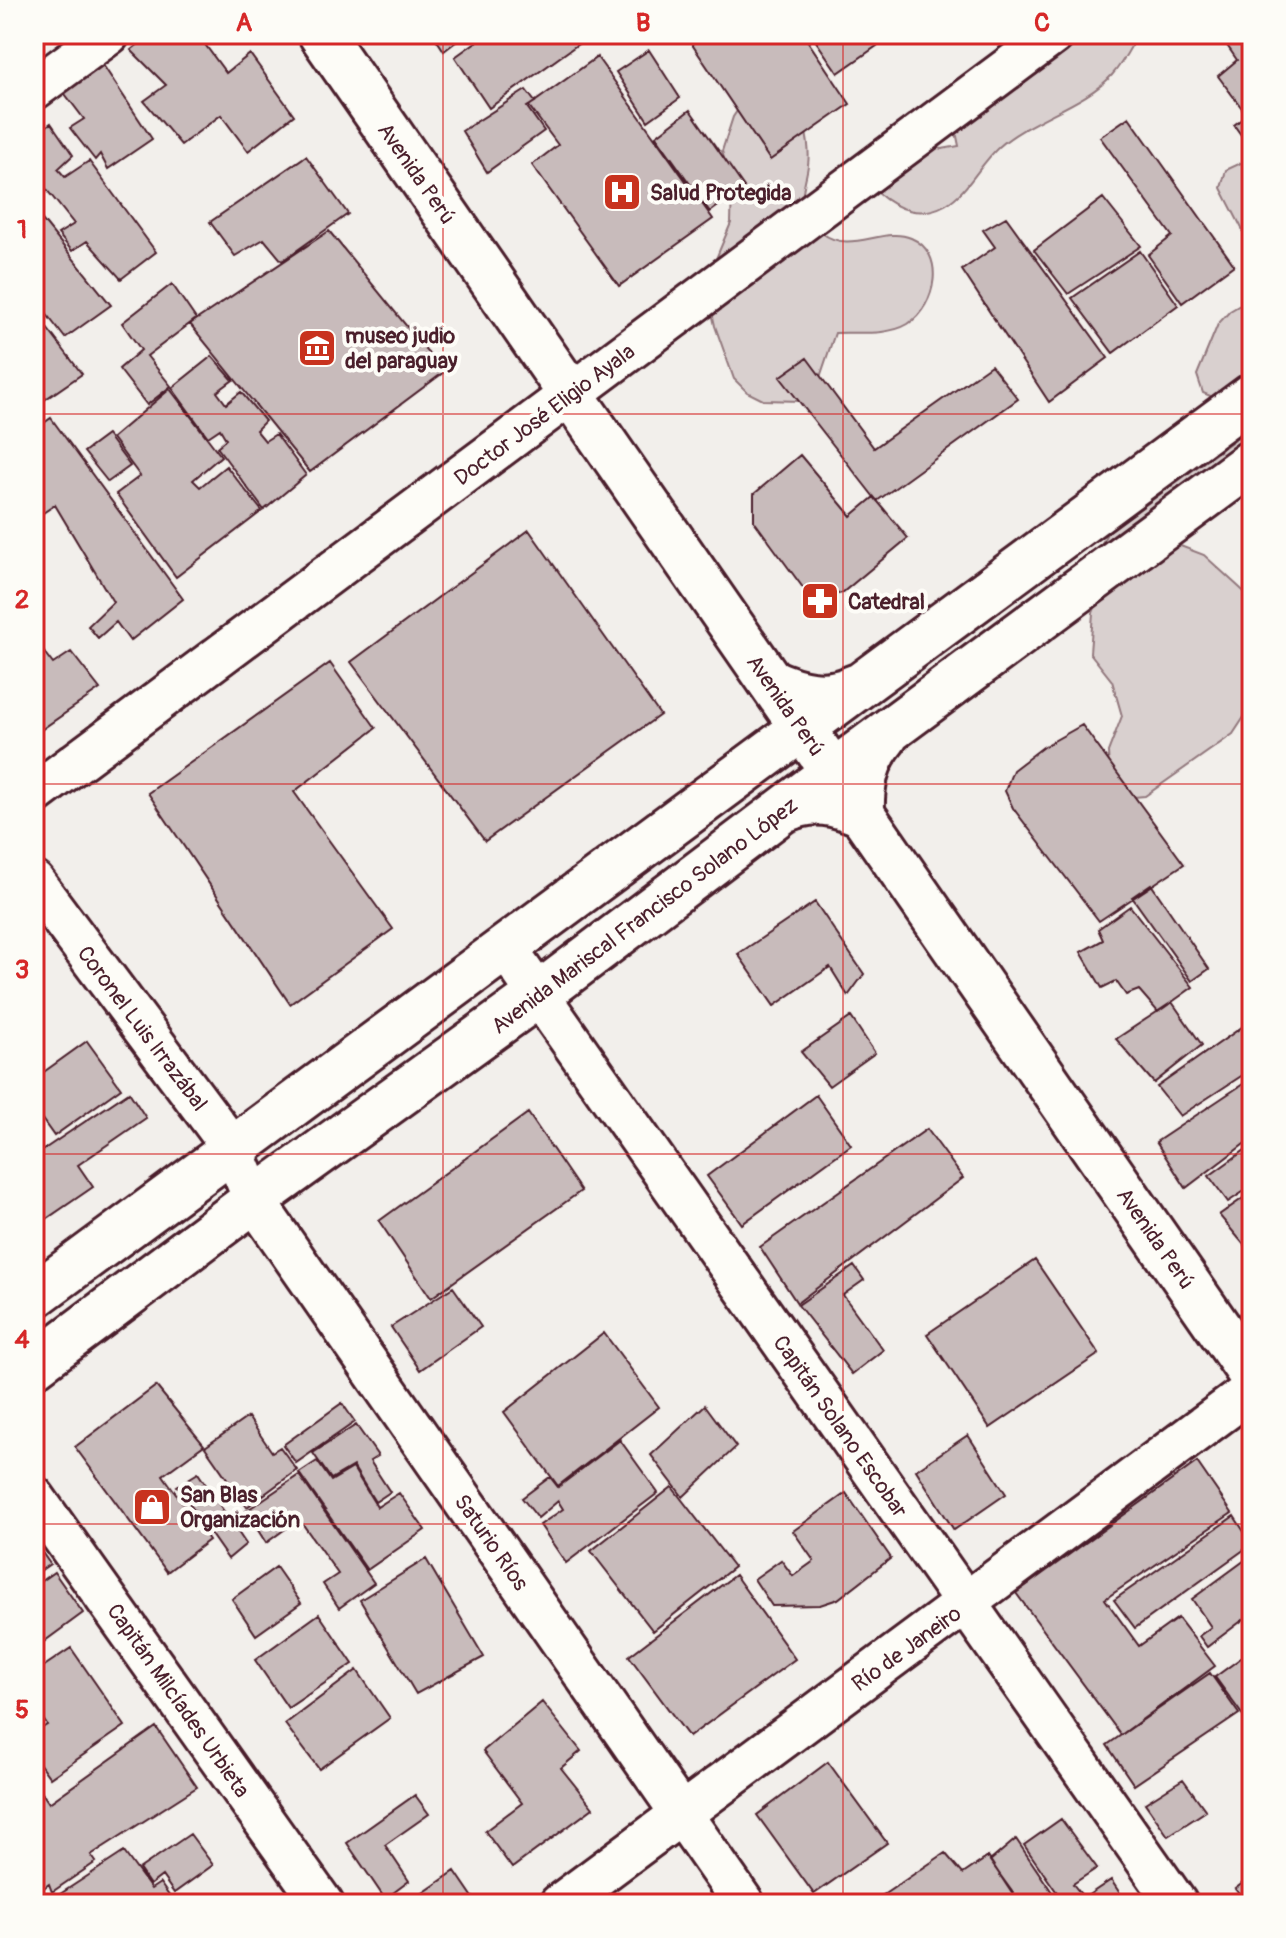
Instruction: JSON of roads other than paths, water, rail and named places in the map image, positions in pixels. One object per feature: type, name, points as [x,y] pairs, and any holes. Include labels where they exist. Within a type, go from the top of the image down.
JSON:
[{"type":"main road","name":"Avenida Perú","points":[[321,34],[1252,1376]]},
{"type":"main road","name":"Avenida Mariscal Francisco Solano López","points":[[34,1296],[244,1176],[335,1142],[364,1111],[379,1085],[398,1065],[522,972],[749,767],[1252,396]]},
{"type":"main road","points":[[831,769],[835,742],[847,727],[1147,491],[1196,437]]},
{"type":"main road","name":"Avenida Mariscal Francisco Solano López","points":[[34,1365],[244,1176],[522,972],[786,809],[831,769],[892,730],[1252,462]]},
{"type":"main road","points":[[770,681],[793,692],[811,696],[844,693],[864,683]]},
{"type":"main road","points":[[749,767],[769,728],[773,703],[770,681]]},
{"type":"main road","points":[[522,972],[782,778],[798,752],[802,728]]},
{"type":"main road","points":[[786,809],[801,802],[818,801],[862,814],[863,776],[871,755],[892,730]]},
{"type":"main road","points":[[34,1333],[203,1207],[220,1187],[244,1176]]},
{"type":"street","points":[[34,89],[109,34]]},
{"type":"street","name":"Doctor José Eligio Ayala","points":[[34,794],[1054,34]]},
{"type":"street","name":"Coronel Luis Irrazábal","points":[[34,882],[244,1176]]},
{"type":"street","name":"Capitán Solano Escobar","points":[[522,972],[1177,1904]]},
{"type":"street","name":"Saturio Ríos","points":[[244,1176],[744,1904]]},
{"type":"street","name":"Río de Janeiro","points":[[560,1904],[1252,1390]]},
{"type":"street","name":"Capitán Milcíades Urbieta","points":[[34,1497],[323,1904]]},
{"type":"place","name":"Salud Protegida","points":[[622,192]]},
{"type":"place","name":"museo judio del paraguay","points":[[317,348]]},
{"type":"place","name":"Catedral","points":[[820,601]]},
{"type":"place","name":"San Blas Organización","points":[[152,1507]]}]
